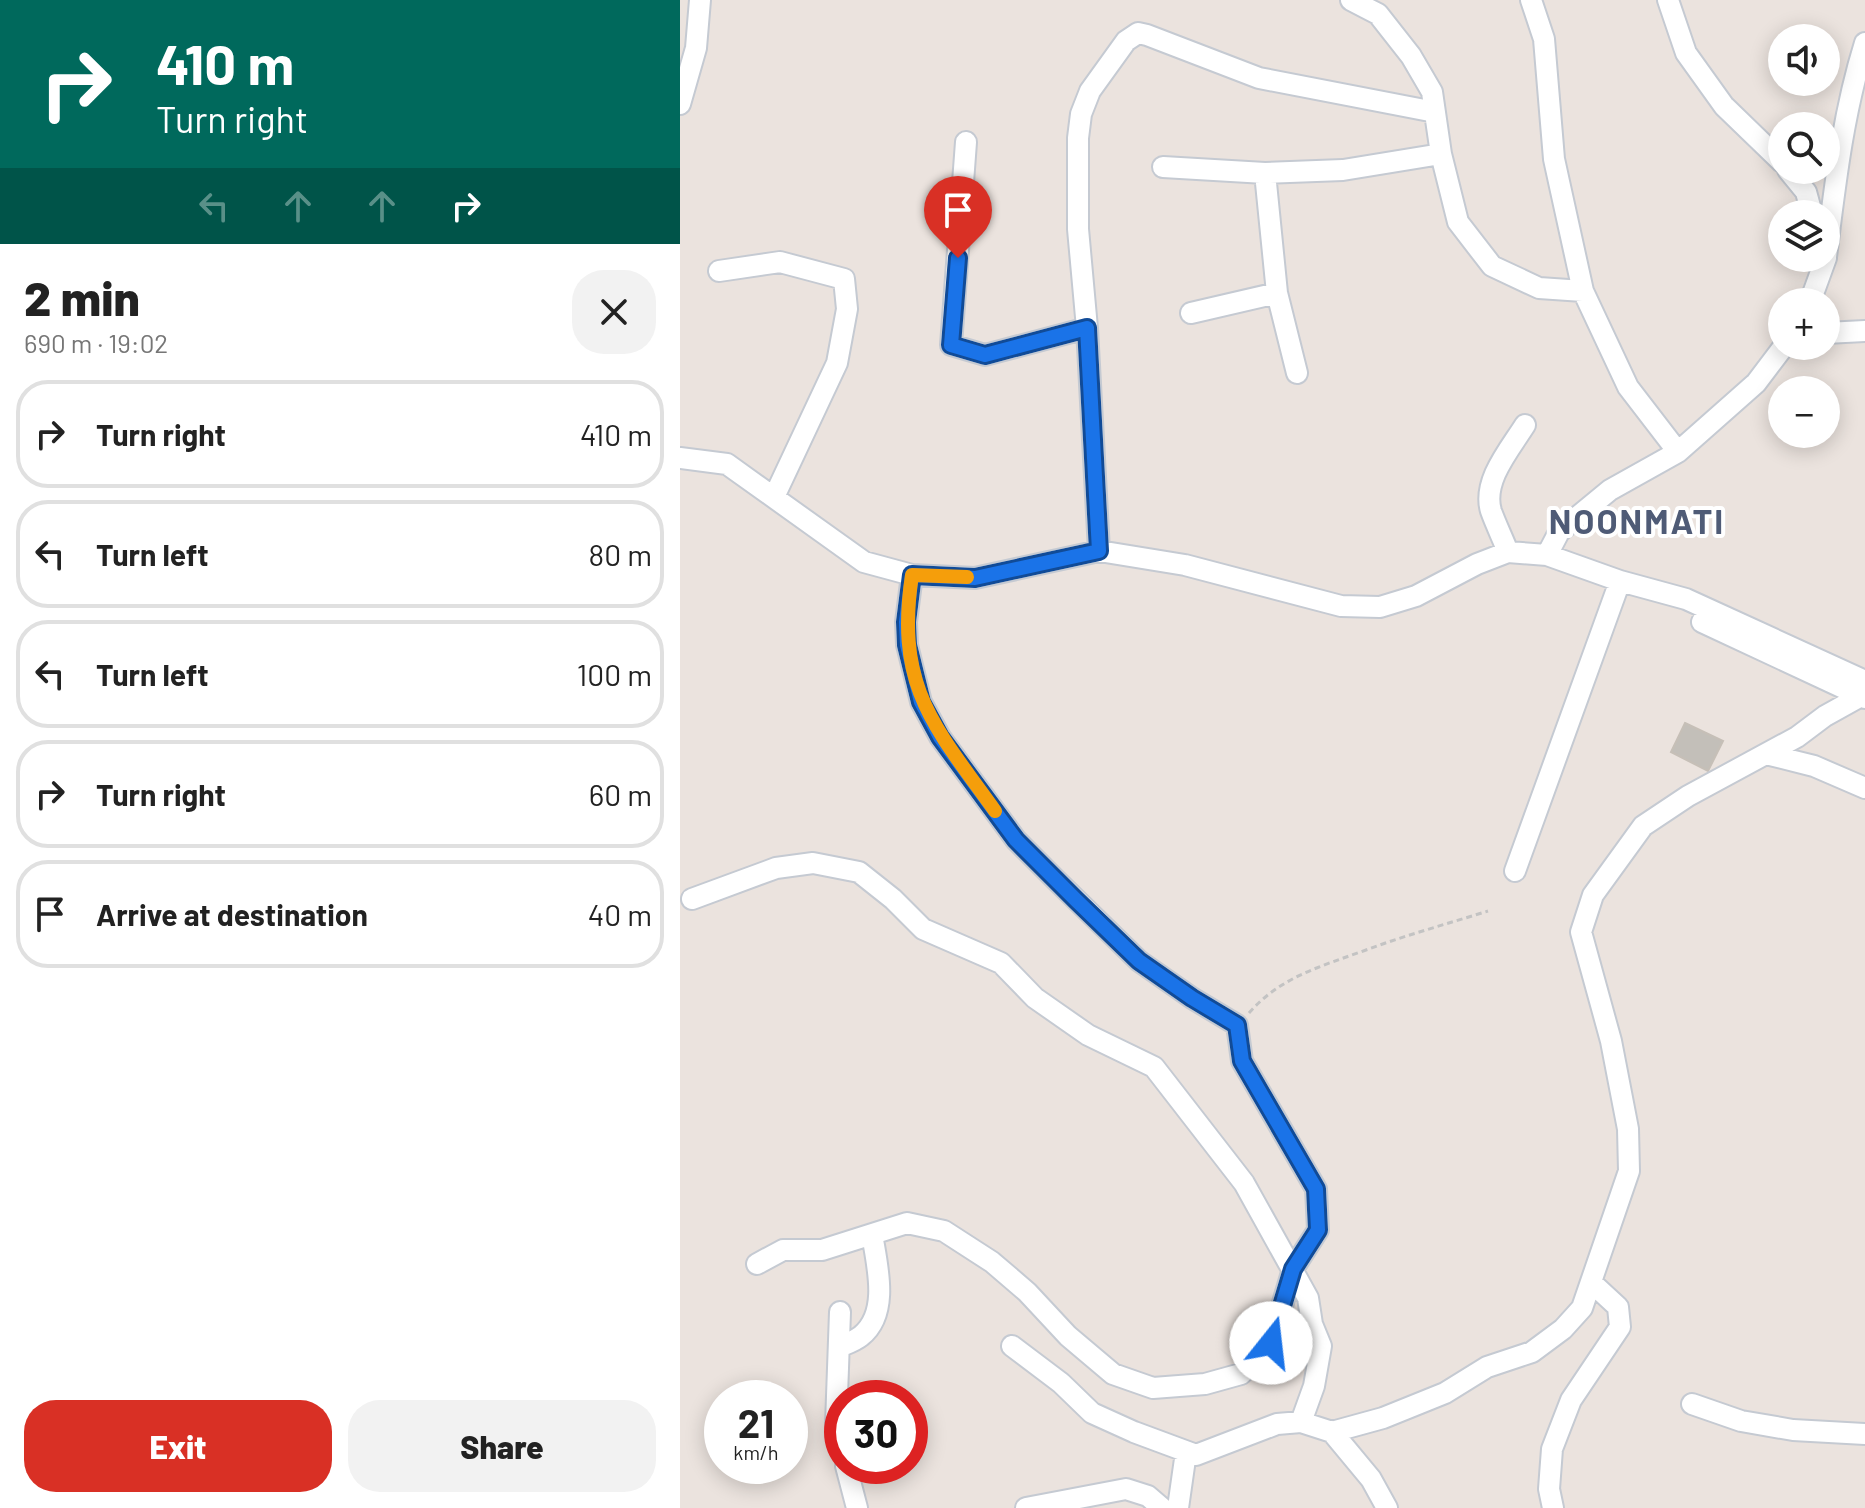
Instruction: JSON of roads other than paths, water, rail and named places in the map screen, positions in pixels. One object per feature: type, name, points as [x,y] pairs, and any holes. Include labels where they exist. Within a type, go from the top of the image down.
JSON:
[{"type":"street","points":[[680,104],[696,48],[700,0]]},
{"type":"street","points":[[1351,0],[1378,14],[1411,56],[1432,92],[1441,154],[1458,222],[1492,266],[1539,288],[1583,291]]},
{"type":"street","points":[[1531,0],[1544,39],[1554,159],[1583,291],[1628,387],[1678,452]]},
{"type":"street","points":[[1668,0],[1686,53],[1724,106],[1768,148]]},
{"type":"street","points":[[1099,551],[1087,328],[1078,229],[1078,138],[1081,114],[1090,91],[1126,41],[1138,33],[1259,78],[1435,112]]},
{"type":"street","points":[[1833,200],[1853,80],[1865,43]]},
{"type":"street","points":[[966,142],[951,345],[985,355],[1087,328]]},
{"type":"street","points":[[1163,167],[1265,173],[1343,170],[1441,154]]},
{"type":"street","points":[[1265,173],[1277,293],[1297,373]]},
{"type":"street","points":[[719,271],[780,262],[844,279],[847,309],[837,363],[774,497]]},
{"type":"street","points":[[1191,313],[1277,293]]},
{"type":"street","points":[[1840,332],[1865,331]]},
{"type":"street","points":[[1547,555],[1559,532],[1610,490],[1678,452],[1756,383],[1773,360]]},
{"type":"street","points":[[1508,552],[1489,498],[1492,482],[1525,425]]},
{"type":"street","points":[[680,458],[727,464],[864,562],[912,575],[975,578],[1099,551],[1185,565],[1341,606],[1380,607],[1416,596],[1477,564],[1508,552],[1547,555],[1650,590],[1673,608],[1864,691]]},
{"type":"street","points":[[757,1264],[783,1250],[822,1250],[907,1223],[944,1231],[992,1262],[1027,1292],[1068,1336],[1113,1374],[1153,1388],[1205,1384],[1241,1374],[1271,1343],[1293,1269],[1318,1230],[1316,1189],[1242,1061],[1237,1025],[1139,961],[1016,840],[940,737],[921,702],[907,645],[906,622],[912,575]]},
{"type":"street","points":[[1515,871],[1620,581]]},
{"type":"street","points":[[1332,1432],[1383,1418],[1453,1389],[1487,1367],[1532,1352],[1563,1329],[1582,1308],[1629,1171],[1628,1129],[1611,1041],[1581,932],[1593,895],[1643,826],[1688,796],[1766,754],[1864,691]]},
{"type":"street","points":[[1766,754],[1814,766],[1865,788]]},
{"type":"street","points":[[692,899],[776,868],[813,863],[859,872],[893,899],[923,929],[1001,963],[1035,998],[1088,1035],[1154,1067],[1244,1183],[1308,1298],[1312,1324],[1321,1346],[1314,1386],[1301,1422]]},
{"type":"street","points":[[839,1347],[861,1336],[877,1317],[879,1275],[872,1234]]},
{"type":"street","points":[[1553,1508],[1549,1489],[1552,1449],[1571,1400],[1620,1327],[1618,1307],[1592,1283]]},
{"type":"street","points":[[838,1380],[840,1312]]},
{"type":"street","points":[[1012,1346],[1061,1383],[1092,1413],[1196,1455],[1277,1424],[1301,1422],[1332,1432],[1371,1479],[1387,1508]]},
{"type":"street","points":[[1692,1404],[1741,1421],[1793,1430],[1865,1434]]},
{"type":"street","points":[[1178,1508],[1186,1452]]},
{"type":"street","points":[[851,1484],[857,1508]]},
{"type":"street","points":[[1026,1508],[1126,1489],[1148,1496],[1162,1508]]},
{"type":"district","name":"NOONMATI","points":[[1637,522]]}]
